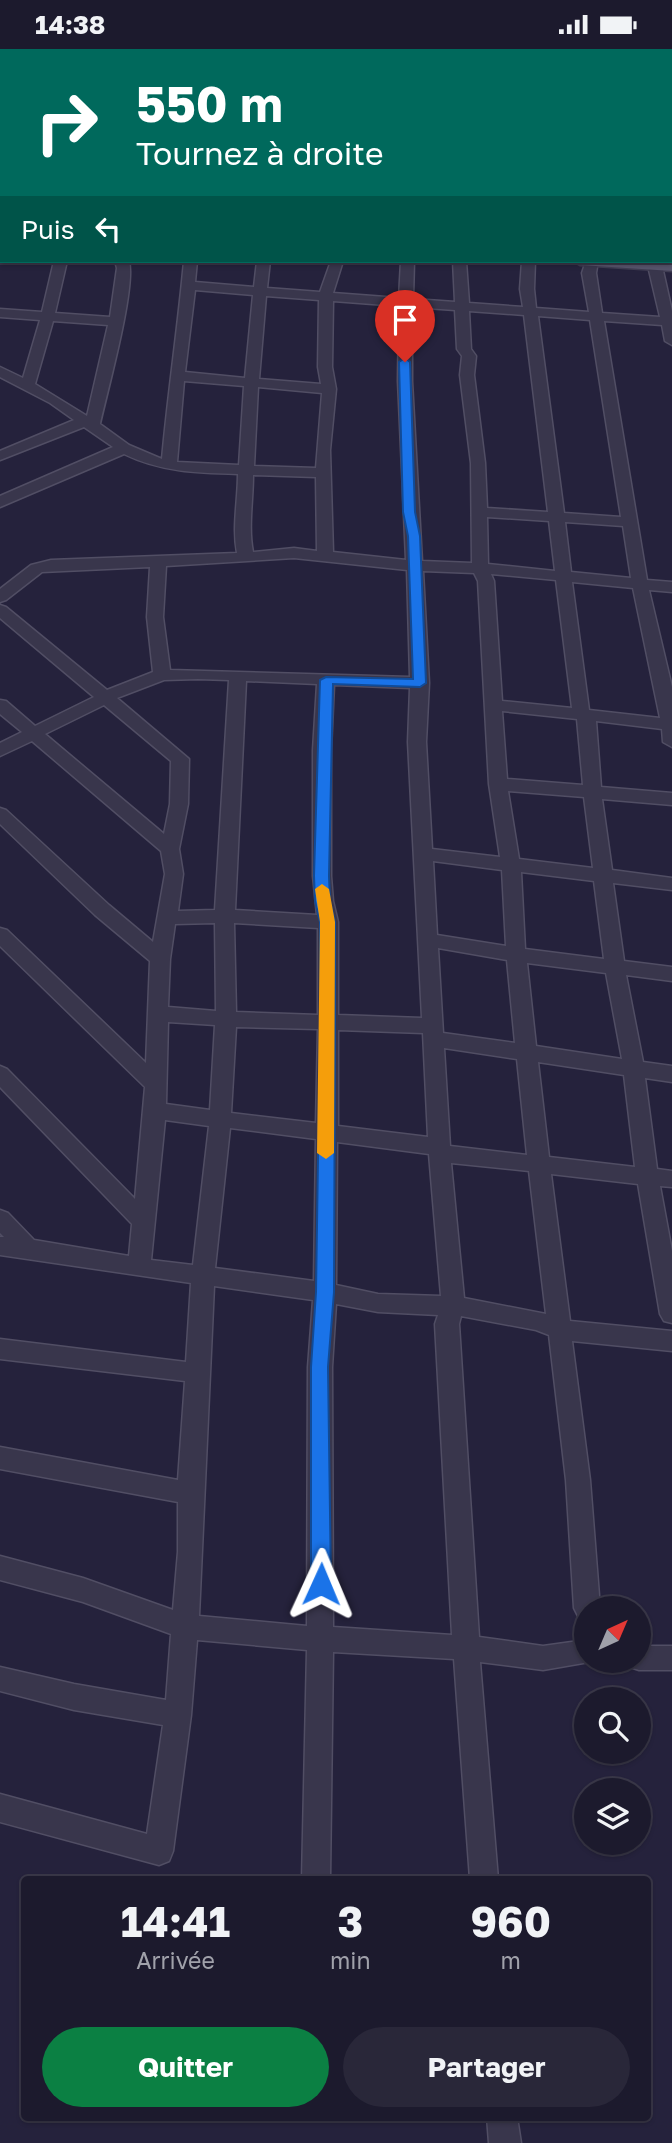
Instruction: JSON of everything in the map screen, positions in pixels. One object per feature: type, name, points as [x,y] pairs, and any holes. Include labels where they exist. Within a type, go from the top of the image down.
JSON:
[{"type":"main road","points":[[632,263],[672,267]]},
{"type":"street","points":[[0,388],[22,382],[40,349],[59,263]]},
{"type":"street","points":[[89,423],[120,302],[123,263]]},
{"type":"street","points":[[169,466],[190,263]]},
{"type":"street","points":[[246,557],[241,531],[244,526],[242,515],[264,263]]},
{"type":"street","points":[[325,554],[323,450],[329,389],[325,367],[326,294],[336,263]]},
{"type":"street","points":[[408,263],[403,345],[420,683],[417,742],[439,1150],[453,1305],[447,1324],[458,1475],[466,1648],[484,1876]]},
{"type":"street","points":[[460,263],[464,349],[469,356],[467,375],[478,463],[480,568],[486,581],[498,784],[511,866],[516,955],[578,1481],[586,1596]]},
{"type":"street","points":[[529,263],[527,289],[581,713],[587,719],[602,876],[634,1070],[647,1175],[672,1314]]},
{"type":"street","points":[[592,263],[589,273],[640,584],[667,702],[672,742]]},
{"type":"street","points":[[655,266],[672,341]]},
{"type":"street","points":[[189,286],[669,321]]},
{"type":"street","points":[[0,313],[115,321]]},
{"type":"street","points":[[0,371],[89,423],[138,457],[169,466],[325,473]]},
{"type":"street","points":[[177,376],[329,389]]},
{"type":"street","points":[[0,456],[89,423]]},
{"type":"street","points":[[0,502],[124,448]]},
{"type":"street","points":[[480,512],[631,522]]},
{"type":"street","points":[[0,597],[37,568],[51,565],[158,562],[294,553],[325,554],[415,566],[480,568],[672,587]]},
{"type":"street","points":[[158,562],[155,617],[162,675]]},
{"type":"street","points":[[0,610],[180,759],[179,803],[170,849],[174,874],[160,959],[155,1111],[139,1267]]},
{"type":"street","points":[[0,750],[107,697],[162,675],[420,683]]},
{"type":"street","points":[[0,1808],[159,1851],[178,1715],[191,1552],[190,1493],[203,1274],[220,1118],[226,1019],[225,916],[238,676]]},
{"type":"street","points":[[316,1876],[322,1503],[320,1367],[325,1292],[328,1024],[327,922],[321,876],[326,680]]},
{"type":"street","points":[[0,705],[170,849]]},
{"type":"street","points":[[494,705],[669,724]]},
{"type":"street","points":[[498,784],[672,799]]},
{"type":"street","points":[[0,814],[102,910],[160,959]]},
{"type":"street","points":[[423,854],[672,884]]},
{"type":"street","points":[[167,918],[225,916],[327,922]]},
{"type":"street","points":[[0,935],[156,1085]]},
{"type":"street","points":[[428,940],[516,955],[672,974]]},
{"type":"street","points":[[160,1014],[434,1032],[528,1052],[672,1074]]},
{"type":"street","points":[[0,1075],[145,1223]]},
{"type":"street","points":[[155,1111],[326,1131],[539,1164],[672,1179]]},
{"type":"street","points":[[0,1219],[28,1248]]},
{"type":"street","points":[[0,1246],[325,1292],[377,1303],[419,1307],[453,1305],[538,1321],[560,1330],[672,1341]]},
{"type":"street","points":[[0,1349],[198,1373]]},
{"type":"street","points":[[0,1458],[190,1493]]},
{"type":"street","points":[[0,1567],[83,1590],[184,1626],[246,1635],[466,1648],[543,1658],[574,1654]]},
{"type":"street","points":[[651,1658],[672,1658]]},
{"type":"street","points":[[0,1679],[74,1697],[178,1715]]},
{"type":"street","points":[[502,2121],[505,2143]]},
{"type":"slow traffic","points":[[322,889],[327,922],[326,1153]]},
{"type":"route","points":[[321,1584],[320,1367],[325,1292],[328,1024],[327,922],[321,876],[326,680],[420,683],[414,536],[409,512],[405,362]]}]
